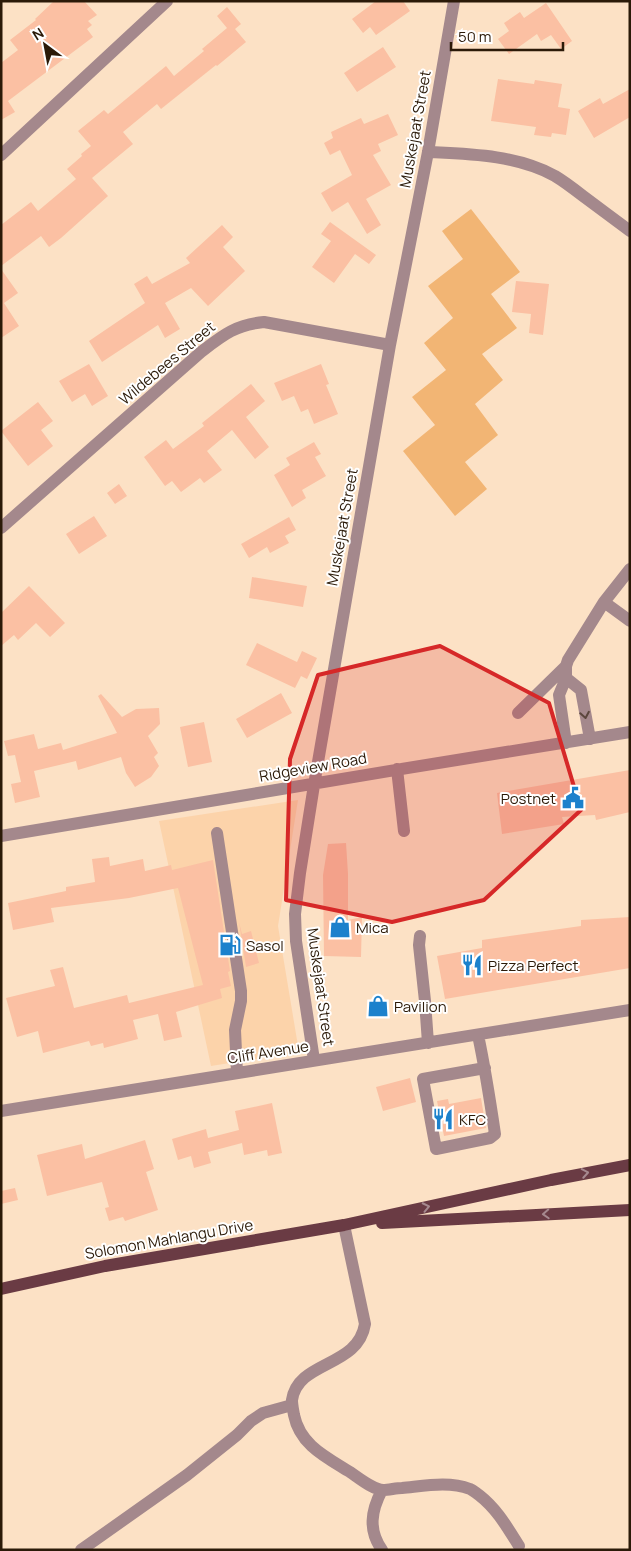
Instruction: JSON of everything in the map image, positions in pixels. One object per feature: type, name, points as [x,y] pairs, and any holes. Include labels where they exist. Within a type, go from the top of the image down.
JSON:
[{"type":"main road","name":"Solomon Mahlangu Drive","points":[[1,1289],[105,1266],[344,1224],[630,1165]]},
{"type":"main road","name":"Solomon Mahlangu Drive","points":[[344,1224],[630,1210]]},
{"type":"street","points":[[1,155],[167,1]]},
{"type":"street","name":"Muskejaat Street","points":[[314,1060],[296,941],[295,914],[300,873],[390,344],[428,152],[454,1]]},
{"type":"street","points":[[428,152],[480,155],[520,163],[537,169],[561,180],[630,231]]},
{"type":"street","name":"Wildebees Street","points":[[1,528],[201,352],[231,331],[247,324],[264,322],[390,344]]},
{"type":"street","points":[[566,743],[559,695],[568,660],[604,602],[630,569]]},
{"type":"street","points":[[604,602],[630,621]]},
{"type":"street","points":[[518,712],[566,672]]},
{"type":"street","points":[[566,672],[581,690],[590,739]]},
{"type":"street","name":"Ridgeview Road","points":[[1,836],[314,785],[397,769],[630,732]]},
{"type":"street","points":[[397,769],[404,831]]},
{"type":"street","points":[[217,833],[241,991],[241,1001],[235,1030],[237,1073]]},
{"type":"street","points":[[420,936],[419,945],[428,1043]]},
{"type":"street","name":"Cliff Avenue","points":[[1,1111],[630,1010]]},
{"type":"street","points":[[478,1035],[485,1068],[495,1134],[490,1138],[436,1149],[423,1079],[485,1068]]},
{"type":"street","points":[[344,1224],[365,1324],[364,1332],[357,1345],[351,1350],[311,1372],[303,1379],[293,1396],[292,1405],[298,1428],[305,1440],[319,1453],[361,1480],[382,1490],[432,1485],[451,1485],[471,1489],[498,1512],[519,1546]]},
{"type":"street","points":[[81,1550],[187,1475],[257,1417],[263,1413],[292,1405]]},
{"type":"street","points":[[382,1490],[373,1511],[372,1523],[376,1541],[382,1550]]},
{"type":"highlighted area","points":[[440,646],[549,703],[581,810],[484,900],[392,922],[286,900],[290,759],[318,675]]},
{"type":"shaded area","points":[[471,209],[520,272],[491,294],[517,328],[482,354],[503,380],[475,404],[498,435],[465,462],[487,489],[455,516],[403,451],[435,425],[412,397],[446,370],[424,343],[453,318],[428,286],[463,259],[442,231]]},
{"type":"shaded area","points":[[298,800],[278,926],[299,1052],[211,1066],[159,821]]},
{"type":"building","points":[[54,1],[84,1],[97,15],[88,21],[92,25],[87,29],[93,37],[8,101],[15,112],[1,120],[1,63],[18,50],[10,40],[36,20]]},
{"type":"building","points":[[376,1],[403,1],[410,11],[376,35],[370,27],[363,33],[352,19]]},
{"type":"building","points":[[546,3],[572,41],[561,49],[551,35],[541,41],[537,34],[509,54],[498,39],[509,31],[504,23],[520,12],[524,18]]},
{"type":"building","points":[[227,7],[241,24],[235,29],[246,42],[161,109],[157,104],[123,132],[133,144],[92,178],[108,196],[49,247],[41,236],[1,266],[1,225],[31,202],[38,211],[76,179],[67,169],[91,146],[78,131],[104,110],[108,114],[166,66],[174,76],[204,51],[202,49],[227,28],[217,16]]},
{"type":"building","points":[[383,47],[396,67],[357,92],[344,73]]},
{"type":"building","points":[[498,79],[534,84],[535,80],[562,84],[558,107],[570,109],[566,135],[552,133],[551,137],[534,135],[536,127],[491,121]]},
{"type":"building","points":[[630,89],[630,117],[594,138],[578,111],[600,98],[603,104]]},
{"type":"building","points":[[388,114],[398,135],[378,144],[381,151],[373,155],[391,185],[366,199],[381,225],[367,234],[348,202],[332,212],[321,193],[352,175],[340,150],[330,155],[324,143],[333,138],[331,132],[361,118],[364,124]]},
{"type":"building","points":[[330,222],[376,255],[369,264],[355,254],[334,283],[312,267],[331,241],[321,234]]},
{"type":"building","points":[[222,225],[233,237],[223,247],[245,271],[208,306],[191,288],[165,303],[180,329],[165,338],[158,325],[102,362],[89,341],[145,303],[134,284],[147,276],[152,284],[190,263],[186,258]]},
{"type":"building","points":[[1,269],[18,293],[4,303],[19,326],[1,338]]},
{"type":"building","points":[[516,281],[549,284],[543,335],[529,333],[531,314],[512,312]]},
{"type":"building","points":[[89,364],[108,396],[92,406],[85,394],[72,402],[59,381]]},
{"type":"building","points":[[321,364],[329,384],[326,385],[338,414],[314,424],[308,409],[301,412],[294,396],[282,401],[274,383]]},
{"type":"building","points":[[251,384],[265,401],[246,417],[269,447],[255,459],[232,430],[207,451],[222,470],[204,483],[200,478],[181,492],[172,481],[165,486],[144,457],[166,440],[173,449],[204,426],[202,423]]},
{"type":"building","points":[[38,402],[53,421],[41,430],[53,446],[28,466],[1,431]]},
{"type":"building","points":[[314,442],[321,454],[315,457],[326,476],[302,490],[306,498],[292,507],[274,475],[290,465],[286,458]]},
{"type":"building","points":[[119,484],[127,496],[115,504],[107,493]]},
{"type":"building","points":[[94,516],[107,536],[79,554],[66,534]]},
{"type":"building","points":[[289,517],[296,530],[285,536],[289,543],[270,553],[267,547],[249,558],[241,544]]},
{"type":"building","points":[[252,577],[307,586],[303,607],[249,598]]},
{"type":"building","points":[[29,586],[65,623],[50,637],[36,623],[18,640],[14,635],[1,646],[1,613]]},
{"type":"building","points":[[257,643],[297,662],[302,651],[317,658],[307,679],[301,676],[295,688],[246,665]]},
{"type":"building","points":[[281,693],[292,713],[247,738],[236,719]]},
{"type":"building","points":[[101,694],[122,717],[136,709],[159,708],[160,724],[148,736],[158,753],[154,757],[159,766],[151,777],[135,787],[126,773],[121,757],[78,770],[76,761],[34,771],[40,797],[15,803],[11,784],[21,782],[15,755],[8,756],[4,741],[34,734],[38,749],[61,743],[63,750],[117,733],[98,696]]},
{"type":"building","points":[[204,722],[212,762],[188,767],[180,727]]},
{"type":"building","points":[[630,770],[630,812],[596,820],[595,815],[562,817],[564,824],[502,834],[497,793]]},
{"type":"building","points":[[346,843],[348,920],[362,917],[361,957],[324,956],[323,875],[328,844]]},
{"type":"building","points":[[109,857],[110,866],[143,859],[145,871],[171,865],[172,870],[213,860],[231,986],[220,989],[222,998],[176,1012],[182,1037],[164,1041],[158,1014],[133,1020],[138,1039],[104,1048],[103,1043],[91,1046],[89,1041],[43,1053],[38,1031],[17,1037],[6,998],[55,986],[50,970],[63,967],[74,1008],[127,995],[129,1003],[203,985],[178,888],[129,898],[51,908],[54,922],[13,930],[8,903],[66,891],[66,887],[95,882],[92,859]]},
{"type":"building","points":[[630,917],[630,968],[445,999],[437,956],[482,948],[482,940],[581,926],[581,920]]},
{"type":"building","points":[[239,922],[242,934],[251,931],[259,963],[246,967]]},
{"type":"building","points":[[410,1078],[416,1102],[383,1111],[376,1087]]},
{"type":"building","points":[[481,1098],[486,1128],[444,1136],[437,1101],[448,1099],[449,1104]]},
{"type":"building","points":[[272,1103],[282,1153],[268,1156],[267,1150],[244,1155],[242,1143],[208,1152],[211,1163],[194,1168],[191,1156],[178,1160],[172,1139],[206,1129],[208,1138],[239,1130],[235,1111]]},
{"type":"building","points":[[145,1140],[154,1169],[146,1172],[158,1210],[125,1221],[123,1217],[109,1221],[105,1208],[109,1207],[102,1182],[47,1196],[37,1155],[82,1144],[85,1159]]},
{"type":"building","points":[[15,1188],[18,1200],[1,1204],[1,1191]]},
{"type":"place","name":"Postnet","points":[[573,798]]},
{"type":"place","name":"Mica","points":[[340,927]]},
{"type":"place","name":"Sasol","points":[[230,945]]},
{"type":"place","name":"Pizza Perfect","points":[[472,965]]},
{"type":"place","name":"Pavilion","points":[[378,1006]]},
{"type":"place","name":"KFC","points":[[443,1119]]}]
